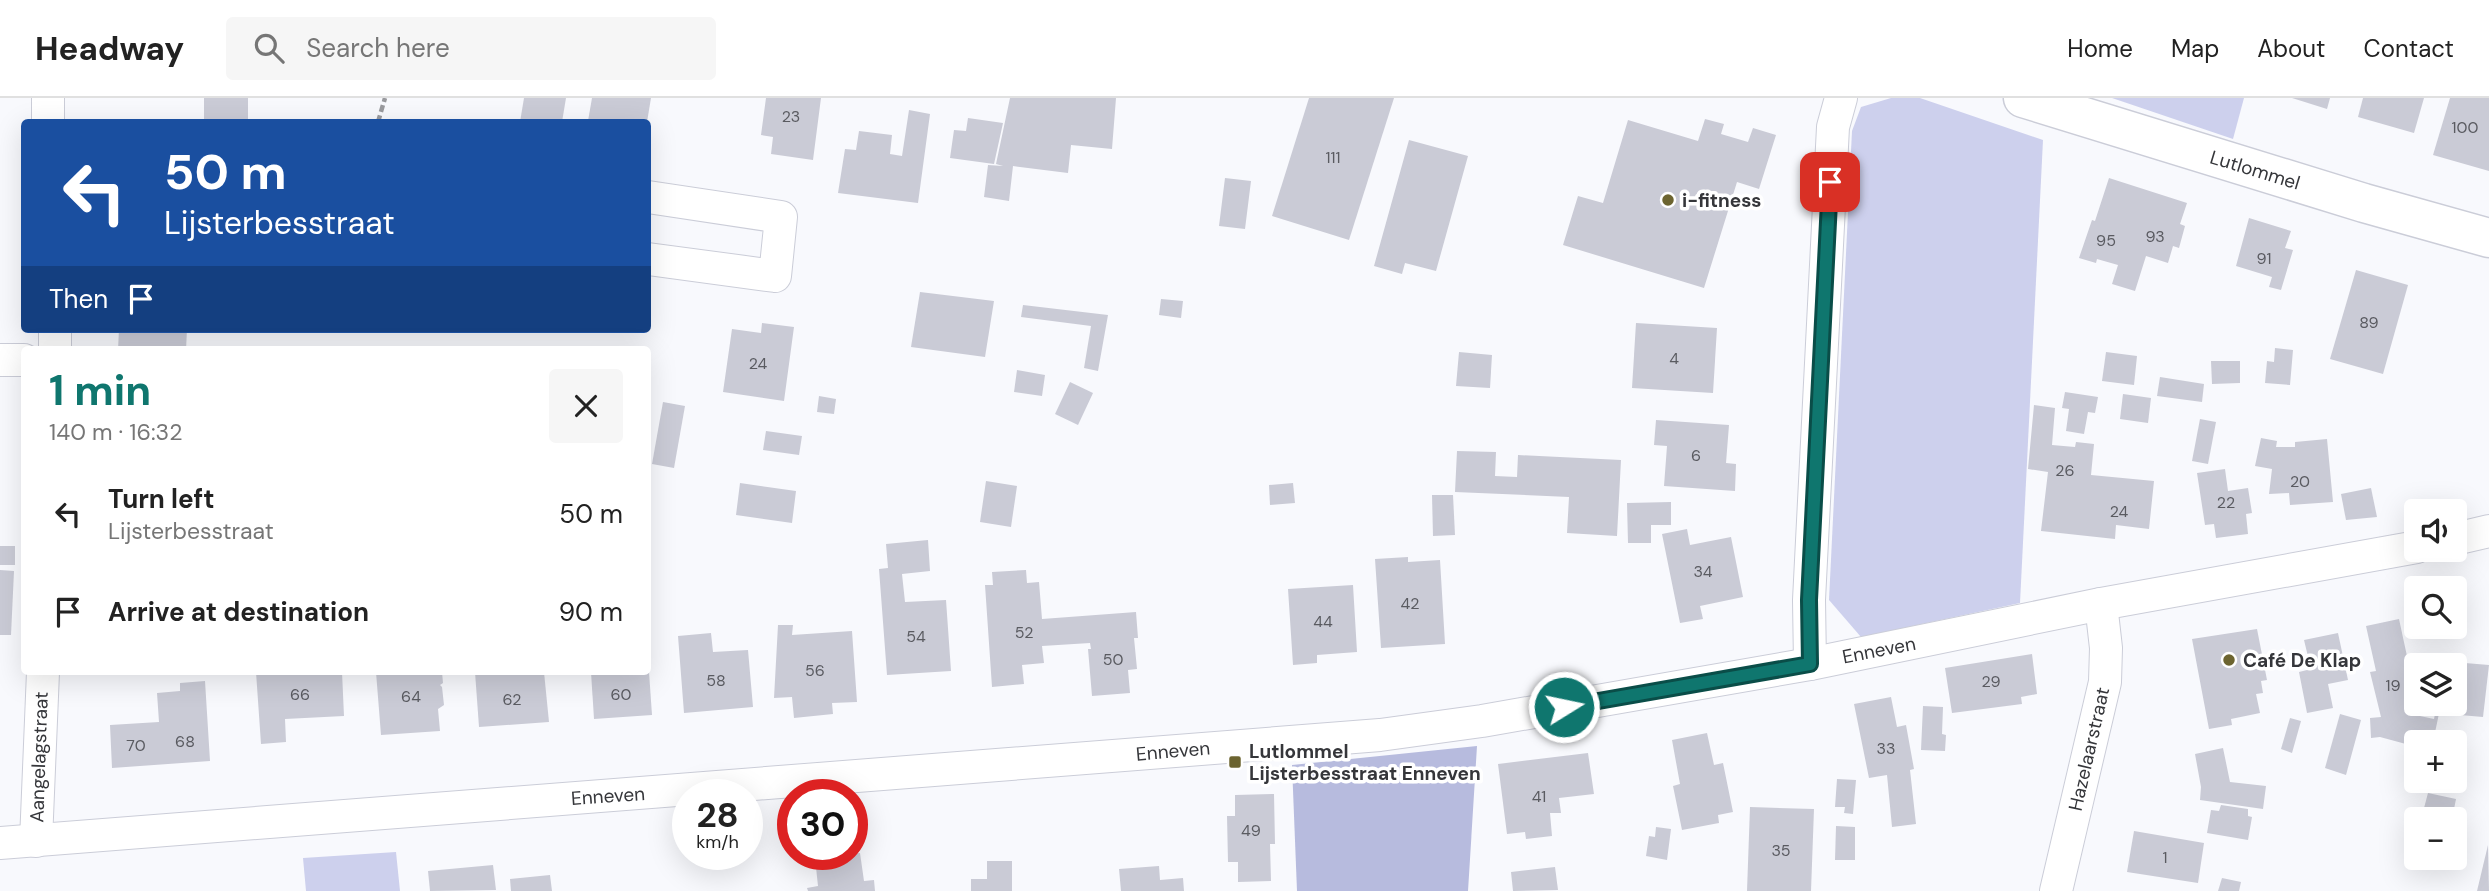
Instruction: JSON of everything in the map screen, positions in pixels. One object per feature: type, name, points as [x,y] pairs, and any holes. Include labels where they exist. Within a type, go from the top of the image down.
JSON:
[{"type":"main road","name":"Lutlommel","points":[[2023,98],[2351,199],[2489,238]]},
{"type":"street","points":[[48,98],[48,119]]},
{"type":"street","points":[[1810,664],[1809,600],[1833,127],[1841,98]]},
{"type":"street","points":[[651,197],[781,216],[775,276],[651,259]]},
{"type":"street","points":[[0,360],[21,360]]},
{"type":"street","points":[[2467,536],[2489,531]]},
{"type":"street","name":"Enneven","points":[[0,843],[1380,736],[1496,719],[1810,664],[2101,604],[2404,549]]},
{"type":"street","name":"Hazelaarstraat","points":[[2056,891],[2105,681],[2106,648],[2101,604]]},
{"type":"street","name":"Aangelagstraat","points":[[36,841],[43,675]]},
{"type":"path","points":[[379,119],[385,98]]},
{"type":"shaded area","points":[[1891,98],[1920,98],[2043,140],[2020,603],[1861,637],[1829,600],[1852,131],[1861,107]]},
{"type":"shaded area","points":[[2112,98],[2244,98],[2233,139]]},
{"type":"shaded area","points":[[1477,746],[1468,891],[1297,891],[1292,765]]},
{"type":"shaded area","points":[[396,852],[400,891],[306,891],[303,858]]},
{"type":"building","points":[[204,98],[248,98],[248,119],[204,119]]},
{"type":"building","points":[[524,98],[566,98],[562,119],[520,119]]},
{"type":"building","points":[[592,98],[651,98],[648,119],[588,119]]},
{"type":"building","points":[[766,98],[821,98],[813,160],[771,154],[773,137],[761,135]]},
{"type":"building","points":[[1010,98],[1116,98],[1112,149],[1071,145],[1068,173],[1013,166],[1009,201],[984,197],[988,165],[1003,166],[996,164]]},
{"type":"building","points":[[1309,98],[1394,98],[1349,240],[1272,216]]},
{"type":"building","points":[[2292,98],[2330,98],[2327,109]]},
{"type":"building","points":[[2363,98],[2424,98],[2414,133],[2358,117]]},
{"type":"building","points":[[2450,98],[2489,98],[2489,171],[2433,155]]},
{"type":"building","points":[[909,110],[930,114],[918,203],[838,193],[845,149],[856,150],[859,131],[892,135],[890,154],[902,156]]},
{"type":"building","points":[[968,118],[1003,123],[994,164],[950,158],[954,130],[966,131]]},
{"type":"building","name":"i-fitness","points":[[1705,119],[1724,124],[1721,134],[1748,142],[1753,128],[1776,135],[1759,189],[1737,182],[1704,288],[1563,245],[1578,196],[1603,203],[1628,120],[1698,141]]},
{"type":"building","points":[[1409,140],[1468,156],[1436,271],[1405,263],[1402,274],[1374,266]]},
{"type":"building","points":[[1225,178],[1251,181],[1245,229],[1219,226]]},
{"type":"building","points":[[2109,178],[2187,203],[2180,224],[2185,226],[2179,248],[2173,246],[2168,263],[2146,256],[2135,291],[2112,284],[2118,265],[2097,259],[2096,263],[2079,258]]},
{"type":"building","points":[[2249,218],[2291,231],[2285,248],[2293,250],[2281,290],[2269,287],[2272,277],[2236,266]]},
{"type":"building","points":[[2356,270],[2408,285],[2383,374],[2330,359]]},
{"type":"building","points":[[920,292],[994,301],[985,357],[911,347]]},
{"type":"building","points":[[1161,299],[1183,301],[1181,318],[1159,315]]},
{"type":"building","points":[[1023,305],[1108,315],[1098,371],[1084,368],[1091,326],[1021,317]]},
{"type":"building","points":[[762,323],[794,327],[784,401],[723,392],[732,329],[761,333]]},
{"type":"building","points":[[1636,323],[1717,328],[1713,393],[1632,388]]},
{"type":"building","points":[[119,333],[187,333],[186,346],[118,346]]},
{"type":"building","points":[[2275,348],[2293,350],[2290,385],[2265,383],[2267,361],[2274,362]]},
{"type":"building","points":[[1459,352],[1492,355],[1490,388],[1456,386]]},
{"type":"building","points":[[2106,352],[2137,356],[2134,385],[2102,381]]},
{"type":"building","points":[[2211,361],[2240,361],[2240,383],[2212,384]]},
{"type":"building","points":[[1017,370],[1045,375],[1042,396],[1014,392]]},
{"type":"building","points":[[2160,377],[2204,384],[2202,402],[2157,396]]},
{"type":"building","points":[[1070,382],[1093,393],[1078,425],[1055,414]]},
{"type":"building","points":[[2065,392],[2098,397],[2095,413],[2088,412],[2084,434],[2066,431],[2069,409],[2062,408]]},
{"type":"building","points":[[2123,394],[2151,398],[2148,423],[2120,419]]},
{"type":"building","points":[[819,396],[836,399],[834,414],[817,412]]},
{"type":"building","points":[[663,402],[685,406],[674,468],[652,464]]},
{"type":"building","points":[[2034,405],[2055,408],[2052,445],[2075,447],[2076,442],[2094,444],[2091,475],[2154,481],[2149,529],[2116,525],[2115,539],[2041,531],[2048,472],[2028,469]]},
{"type":"building","points":[[2200,419],[2216,422],[2208,464],[2192,461]]},
{"type":"building","points":[[1656,420],[1729,425],[1726,463],[1736,464],[1735,491],[1664,486],[1667,446],[1654,445]]},
{"type":"building","points":[[766,431],[802,436],[799,455],[763,450]]},
{"type":"building","points":[[2261,438],[2277,441],[2276,447],[2295,447],[2295,442],[2327,439],[2333,502],[2290,505],[2289,493],[2269,494],[2272,469],[2255,466]]},
{"type":"building","points":[[1457,451],[1496,452],[1495,476],[1517,477],[1518,455],[1621,460],[1617,536],[1567,533],[1569,497],[1455,492]]},
{"type":"building","points":[[2225,469],[2228,491],[2248,488],[2252,513],[2246,514],[2248,534],[2216,538],[2214,524],[2205,525],[2197,473]]},
{"type":"building","points":[[986,481],[1017,486],[1011,527],[980,522]]},
{"type":"building","points":[[740,483],[796,491],[792,523],[736,515]]},
{"type":"building","points":[[1293,483],[1295,503],[1270,505],[1269,485]]},
{"type":"building","points":[[2371,488],[2377,517],[2346,520],[2341,494]]},
{"type":"building","points":[[1432,495],[1453,495],[1455,535],[1433,536]]},
{"type":"building","points":[[1671,502],[1671,525],[1651,525],[1651,543],[1628,543],[1627,503]]},
{"type":"building","points":[[1687,529],[1690,545],[1731,537],[1743,597],[1700,606],[1703,619],[1680,623],[1662,534]]},
{"type":"building","points":[[928,540],[930,571],[902,574],[905,602],[946,600],[951,671],[887,675],[879,569],[888,568],[886,544]]},
{"type":"building","points":[[0,546],[15,546],[15,565],[0,565]]},
{"type":"building","points":[[1408,557],[1408,562],[1440,560],[1445,644],[1381,648],[1375,559]]},
{"type":"building","points":[[0,570],[14,571],[11,635],[0,635]]},
{"type":"building","points":[[1026,570],[1027,583],[1039,582],[1042,619],[1136,612],[1138,638],[1134,638],[1137,669],[1128,670],[1130,693],[1092,696],[1088,649],[1091,649],[1090,643],[1042,646],[1044,663],[1022,665],[1024,684],[992,687],[985,585],[993,585],[992,572]]},
{"type":"building","points":[[1353,585],[1357,652],[1317,655],[1317,663],[1293,665],[1288,589]]},
{"type":"building","points":[[2399,619],[2406,653],[2404,653],[2404,716],[2434,719],[2435,716],[2438,716],[2436,730],[2404,730],[2404,743],[2380,737],[2371,738],[2370,718],[2381,717],[2370,672],[2376,671],[2366,626]]},
{"type":"building","points":[[778,625],[793,625],[792,635],[852,631],[857,702],[832,703],[833,714],[794,718],[792,697],[774,698]]},
{"type":"building","name":"Café De Klap","points":[[2257,629],[2267,680],[2261,681],[2263,693],[2256,694],[2260,713],[2231,719],[2232,725],[2209,729],[2192,639]]},
{"type":"building","points":[[711,633],[713,652],[748,650],[753,707],[684,713],[678,636]]},
{"type":"building","points":[[2338,633],[2348,680],[2328,684],[2333,708],[2307,713],[2299,672],[2311,669],[2304,640]]},
{"type":"building","points":[[2032,654],[2037,694],[2021,697],[2022,704],[1952,713],[1945,668]]},
{"type":"building","points":[[2467,663],[2489,665],[2483,717],[2467,716]]},
{"type":"building","points":[[256,675],[342,675],[344,716],[285,719],[286,742],[261,744]]},
{"type":"building","points":[[376,675],[442,675],[443,683],[440,685],[444,705],[438,709],[440,731],[381,735]]},
{"type":"building","points":[[475,675],[544,675],[549,722],[479,727]]},
{"type":"building","points":[[591,675],[649,675],[652,715],[594,719]]},
{"type":"building","points":[[205,681],[210,761],[112,768],[110,725],[159,722],[157,693],[180,691],[180,683]]},
{"type":"building","points":[[1891,697],[1897,727],[1906,725],[1914,769],[1910,770],[1916,824],[1892,827],[1887,775],[1869,778],[1854,704]]},
{"type":"building","points":[[1923,706],[1943,707],[1942,734],[1946,735],[1945,751],[1921,750]]},
{"type":"building","points":[[2340,714],[2361,720],[2346,775],[2325,768]]},
{"type":"building","points":[[2290,718],[2301,721],[2292,753],[2281,749]]},
{"type":"building","points":[[1707,733],[1714,765],[1723,763],[1733,812],[1718,815],[1719,823],[1682,830],[1673,786],[1680,784],[1672,740]]},
{"type":"building","points":[[2223,748],[2230,782],[2266,786],[2263,809],[2200,800],[2201,787],[2195,754]]},
{"type":"building","points":[[1588,753],[1594,794],[1559,798],[1561,813],[1550,813],[1552,836],[1526,839],[1525,832],[1507,834],[1498,764]]},
{"type":"building","points":[[1837,779],[1856,780],[1853,814],[1844,813],[1845,807],[1835,807]]},
{"type":"building","points":[[2428,793],[2456,799],[2454,807],[2424,807]]},
{"type":"building","points":[[1274,794],[1275,844],[1270,844],[1271,881],[1238,882],[1238,862],[1228,862],[1227,816],[1235,816],[1235,795]]},
{"type":"building","points":[[2221,805],[2248,809],[2248,816],[2252,817],[2248,840],[2207,833],[2211,810],[2219,811]]},
{"type":"building","points":[[1750,807],[1814,809],[1811,891],[1747,891]]},
{"type":"building","points":[[1836,826],[1855,827],[1855,860],[1835,860]]},
{"type":"building","points":[[1656,827],[1671,829],[1667,860],[1646,856],[1649,836],[1655,837]]},
{"type":"building","points":[[2134,831],[2204,843],[2198,883],[2127,872]]},
{"type":"building","points":[[2488,845],[2489,891],[2477,891]]},
{"type":"building","points":[[987,861],[1012,861],[1012,891],[971,891],[971,879],[987,879]]},
{"type":"building","points":[[493,865],[496,890],[430,891],[428,871]]},
{"type":"building","points":[[1159,866],[1160,880],[1183,878],[1184,891],[1121,891],[1119,869]]},
{"type":"building","points":[[1555,867],[1558,890],[1513,891],[1511,872]]},
{"type":"building","points":[[816,870],[862,870],[864,881],[874,880],[875,891],[808,891],[807,888],[818,886]]},
{"type":"building","points":[[550,875],[552,891],[511,891],[510,879]]},
{"type":"building","points":[[2222,878],[2241,882],[2239,891],[2218,891]]},
{"type":"place","name":"i-fitness","points":[[1668,200]]},
{"type":"place","name":"Café De Klap","points":[[2229,660]]},
{"type":"place","name":"Lutlommel Lijsterbesstraat Enneven","points":[[1235,762]]},
{"type":"route","points":[[1564,707],[1810,664],[1809,600],[1830,182]]}]
